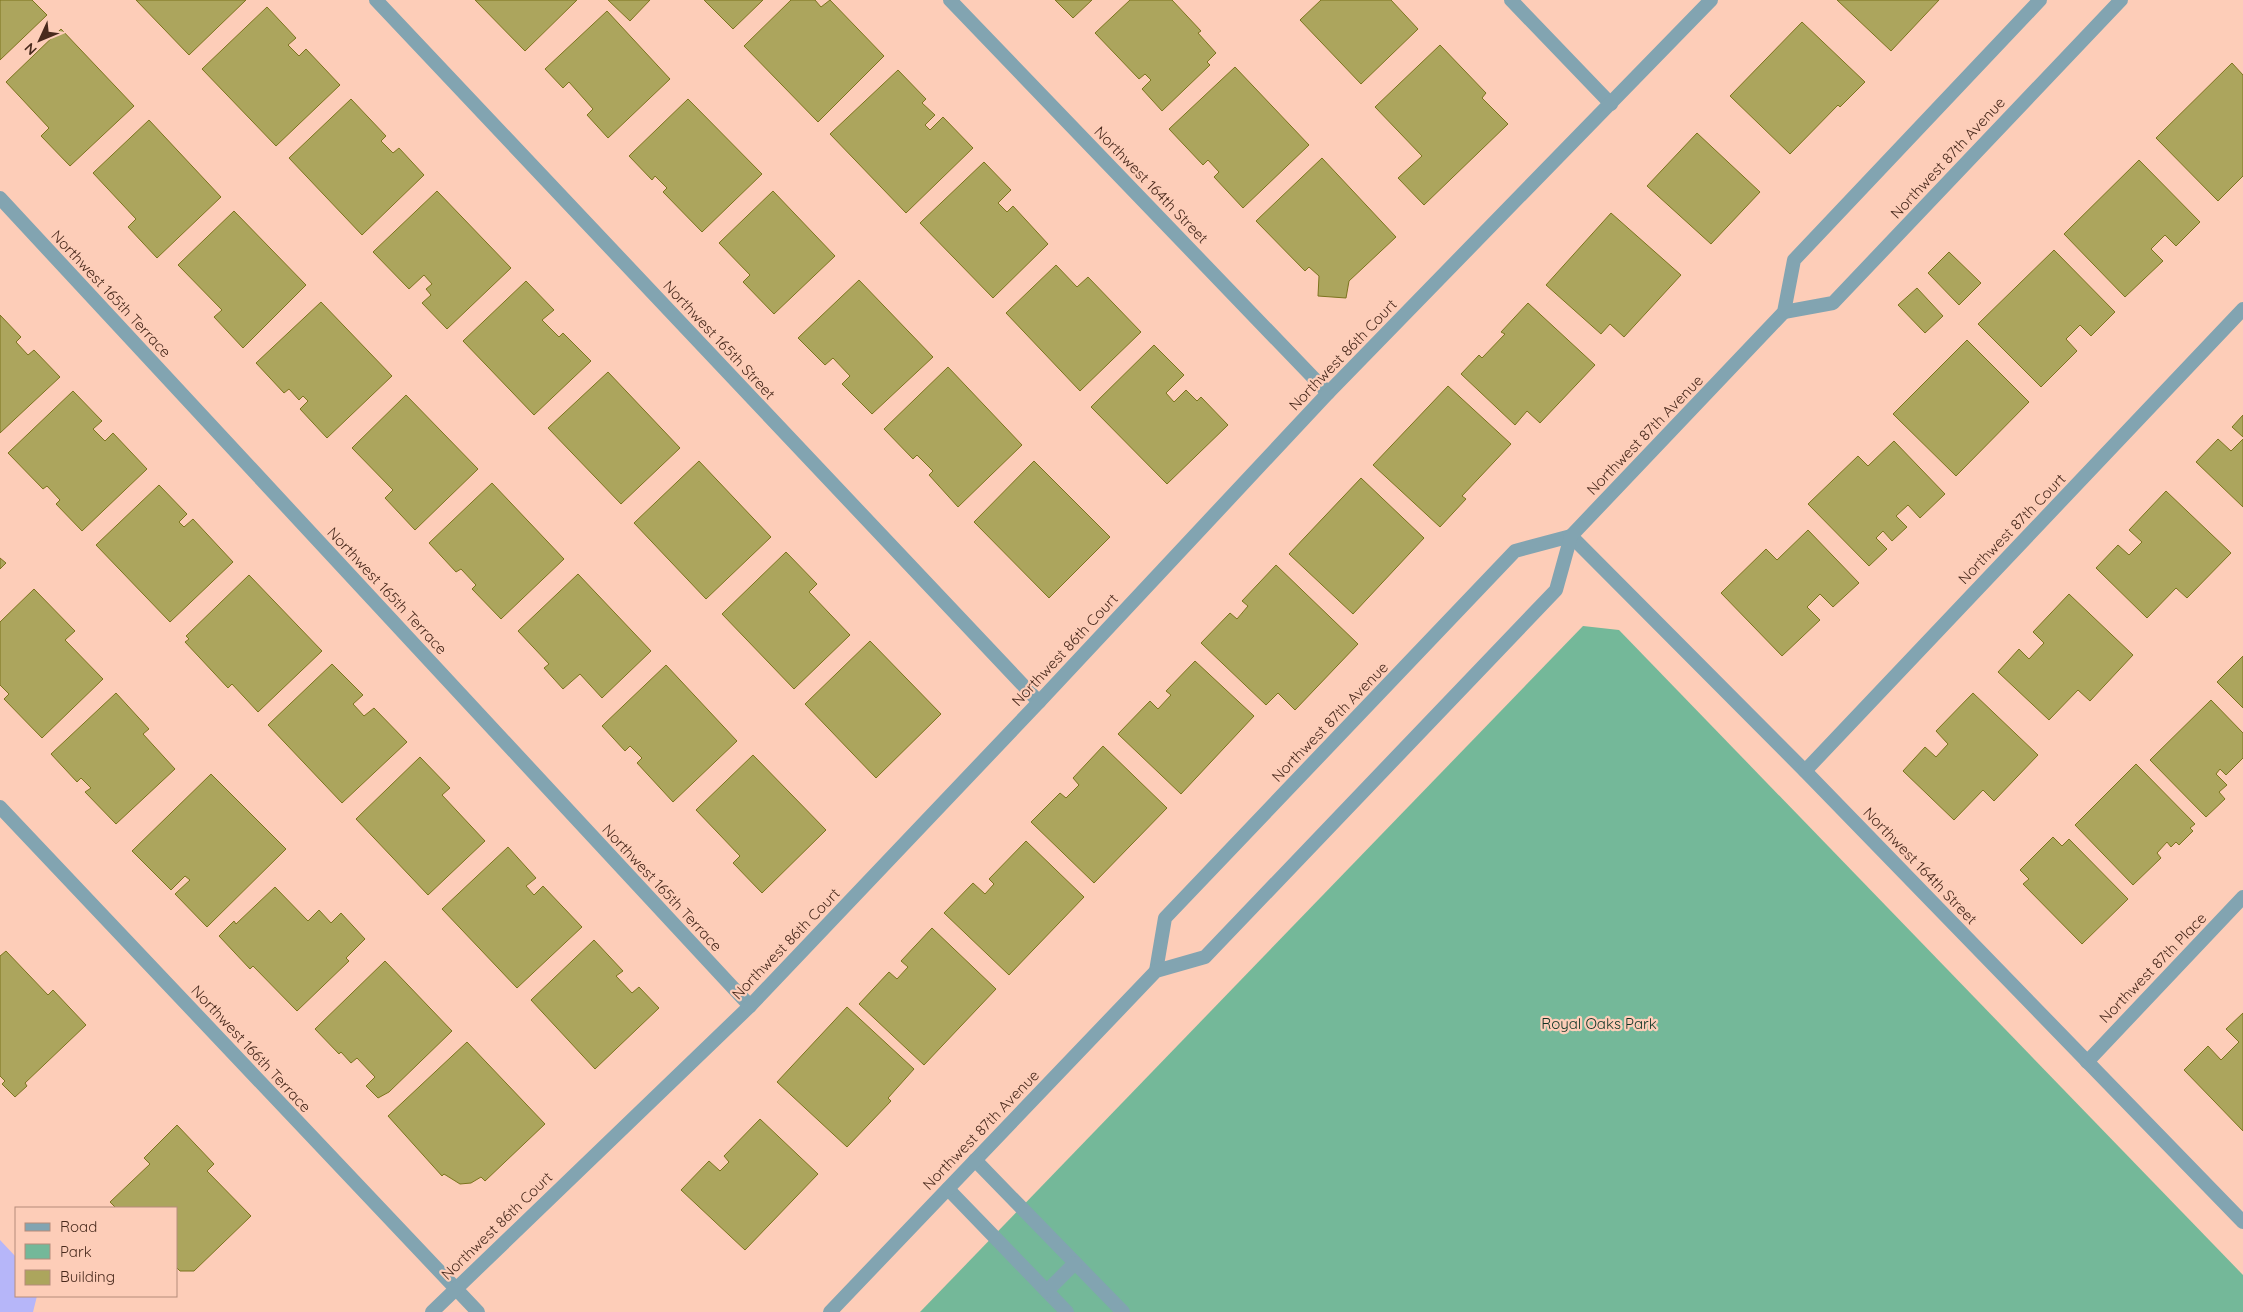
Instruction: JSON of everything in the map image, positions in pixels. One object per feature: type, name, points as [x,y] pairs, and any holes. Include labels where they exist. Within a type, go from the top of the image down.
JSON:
[{"type":"street","name":"Northwest 165th Street","points":[[376,0],[1039,702]]},
{"type":"street","name":"Northwest 164th Street","points":[[950,0],[1328,393]]},
{"type":"street","points":[[1512,0],[1611,104]]},
{"type":"street","name":"Northwest 86th Court","points":[[432,1312],[750,1006],[1039,702],[1328,393],[1711,0]]},
{"type":"street","points":[[1784,312],[1794,260],[2040,0]]},
{"type":"street","name":"Northwest 87th Avenue","points":[[830,1312],[1156,971],[1205,957],[1536,612],[1556,590],[1571,536],[1784,312],[1834,303],[2121,0]]},
{"type":"street","name":"Northwest 165th Terrace","points":[[0,198],[750,1006]]},
{"type":"street","name":"Northwest 87th Court","points":[[1805,771],[2243,309]]},
{"type":"street","name":"Northwest 164th Street","points":[[1571,536],[1805,771],[2243,1222]]},
{"type":"street","name":"Northwest 87th Avenue","points":[[1156,971],[1165,918],[1508,558],[1515,551],[1571,536]]},
{"type":"street","name":"Northwest 166th Terrace","points":[[0,807],[478,1312]]},
{"type":"street","name":"Northwest 87th Place","points":[[2087,1062],[2243,897]]},
{"type":"street","points":[[975,1160],[1122,1312]]},
{"type":"street","points":[[948,1189],[1067,1312]]},
{"type":"street","points":[[1047,1291],[1075,1263]]},
{"type":"green space","name":"Royal Oaks Park","points":[[1583,626],[1619,630],[2243,1275],[2243,1312],[920,1312]]},
{"type":"water","points":[[0,1240],[15,1256],[15,1297],[37,1297],[33,1312],[0,1312]]},
{"type":"building","points":[[0,0],[32,0],[47,15],[0,60]]},
{"type":"building","points":[[136,0],[246,0],[189,55]]},
{"type":"building","points":[[475,0],[577,0],[525,51]]},
{"type":"building","points":[[608,0],[650,0],[630,21]]},
{"type":"building","points":[[704,0],[763,0],[733,29]]},
{"type":"building","points":[[791,0],[815,0],[821,7],[830,0],[884,56],[818,122],[744,46]]},
{"type":"building","points":[[1055,0],[1092,0],[1073,18]]},
{"type":"building","points":[[1130,0],[1172,0],[1201,31],[1198,33],[1216,53],[1207,62],[1210,65],[1162,111],[1142,89],[1151,80],[1145,74],[1139,79],[1095,33]]},
{"type":"building","points":[[1321,0],[1391,0],[1418,29],[1361,84],[1300,20]]},
{"type":"building","points":[[1837,0],[1939,0],[1891,51]]},
{"type":"building","points":[[267,7],[296,38],[288,45],[299,56],[306,49],[340,85],[276,146],[202,69]]},
{"type":"building","points":[[607,11],[670,79],[608,138],[587,115],[593,109],[569,82],[563,88],[545,69]]},
{"type":"building","points":[[1802,22],[1865,82],[1840,107],[1838,105],[1790,154],[1730,96]]},
{"type":"building","points":[[61,29],[134,106],[70,166],[41,136],[49,128],[6,82]]},
{"type":"building","points":[[1440,45],[1486,93],[1482,98],[1508,124],[1424,205],[1398,178],[1422,156],[1375,107]]},
{"type":"building","points":[[2232,63],[2243,75],[2243,176],[2218,201],[2156,138]]},
{"type":"building","points":[[1235,67],[1309,145],[1243,208],[1214,177],[1219,172],[1208,160],[1203,165],[1169,129]]},
{"type":"building","points":[[898,70],[926,99],[922,103],[935,115],[925,125],[930,130],[943,117],[973,148],[906,213],[830,134]]},
{"type":"building","points":[[351,99],[386,136],[381,141],[393,153],[399,148],[424,175],[362,235],[289,158]]},
{"type":"building","points":[[688,99],[762,174],[702,232],[663,192],[667,188],[655,176],[652,180],[629,156]]},
{"type":"building","points":[[149,120],[221,197],[157,258],[128,227],[136,219],[93,173]]},
{"type":"building","points":[[1697,133],[1760,192],[1711,244],[1647,186]]},
{"type":"building","points":[[1322,158],[1396,237],[1349,281],[1346,298],[1318,296],[1319,276],[1309,267],[1305,271],[1256,221]]},
{"type":"building","points":[[2139,160],[2200,222],[2176,246],[2165,235],[2151,249],[2163,261],[2125,297],[2064,234]]},
{"type":"building","points":[[984,162],[1011,190],[998,203],[1007,212],[1013,206],[1048,244],[993,298],[920,223]]},
{"type":"building","points":[[437,191],[511,268],[447,329],[422,303],[431,295],[426,289],[432,284],[424,275],[409,289],[373,252]]},
{"type":"building","points":[[773,191],[835,256],[774,314],[743,282],[750,275],[719,243]]},
{"type":"building","points":[[234,211],[306,285],[243,348],[214,317],[222,310],[178,265]]},
{"type":"building","points":[[1611,213],[1681,275],[1624,337],[1610,324],[1601,334],[1546,285]]},
{"type":"building","points":[[2054,250],[2115,312],[2091,336],[2080,325],[2066,339],[2077,351],[2041,387],[1978,324]]},
{"type":"building","points":[[1949,252],[1981,283],[1959,305],[1928,273]]},
{"type":"building","points":[[1056,265],[1077,287],[1088,277],[1141,332],[1080,391],[1006,313]]},
{"type":"building","points":[[859,280],[933,357],[872,414],[842,384],[850,376],[833,358],[825,365],[798,338]]},
{"type":"building","points":[[526,281],[554,310],[542,320],[559,337],[563,333],[591,361],[534,415],[463,341]]},
{"type":"building","points":[[1917,288],[1943,316],[1925,333],[1898,305]]},
{"type":"building","points":[[321,302],[392,376],[327,438],[300,409],[308,401],[303,396],[299,400],[289,389],[284,393],[256,363]]},
{"type":"building","points":[[1528,303],[1595,365],[1540,423],[1527,411],[1515,425],[1461,374],[1479,355],[1482,358],[1505,334],[1501,332]]},
{"type":"building","points":[[0,315],[21,337],[16,342],[28,355],[34,350],[60,377],[0,433]]},
{"type":"building","points":[[1967,340],[2029,402],[1956,476],[1893,414]]},
{"type":"building","points":[[1154,345],[1184,375],[1166,393],[1174,402],[1186,390],[1197,401],[1201,397],[1228,425],[1167,484],[1091,407]]},
{"type":"building","points":[[948,367],[1022,445],[958,507],[929,475],[933,471],[917,455],[913,459],[884,429]]},
{"type":"building","points":[[608,372],[680,448],[621,504],[548,428]]},
{"type":"building","points":[[1448,386],[1511,444],[1462,496],[1466,499],[1440,527],[1373,465]]},
{"type":"building","points":[[73,391],[102,421],[93,429],[105,441],[113,433],[147,469],[82,531],[56,504],[60,500],[47,486],[43,489],[8,453]]},
{"type":"building","points":[[406,395],[478,469],[415,530],[385,498],[393,490],[352,448]]},
{"type":"building","points":[[2243,415],[2243,437],[2232,427]]},
{"type":"building","points":[[2218,439],[2231,451],[2243,439],[2243,507],[2196,462]]},
{"type":"building","points":[[1894,441],[1945,494],[1920,518],[1908,505],[1896,516],[1907,527],[1892,541],[1883,531],[1876,538],[1887,549],[1869,566],[1808,504],[1858,456],[1868,466]]},
{"type":"building","points":[[699,461],[771,537],[706,599],[634,523]]},
{"type":"building","points":[[1034,461],[1110,537],[1049,598],[974,522]]},
{"type":"building","points":[[1361,478],[1424,538],[1353,614],[1289,554]]},
{"type":"building","points":[[492,483],[564,559],[501,619],[472,589],[476,585],[461,569],[456,572],[429,543]]},
{"type":"building","points":[[159,485],[187,514],[179,522],[184,527],[193,519],[233,562],[170,622],[96,545]]},
{"type":"building","points":[[2166,491],[2231,553],[2187,598],[2176,588],[2147,618],[2096,568],[2118,545],[2129,555],[2142,542],[2129,530]]},
{"type":"building","points":[[1808,530],[1859,583],[1833,607],[1820,594],[1807,607],[1820,620],[1782,656],[1721,593],[1766,549],[1777,560]]},
{"type":"building","points":[[786,552],[817,584],[809,592],[850,635],[794,689],[722,614]]},
{"type":"building","points":[[0,558],[6,563],[0,569]]},
{"type":"building","points":[[1276,565],[1358,644],[1295,710],[1278,693],[1266,705],[1201,643],[1230,613],[1237,619],[1248,606],[1242,601]]},
{"type":"building","points":[[578,574],[651,651],[602,698],[580,674],[563,689],[544,668],[549,664],[518,631]]},
{"type":"building","points":[[249,575],[322,651],[258,712],[232,684],[228,688],[185,642],[189,639],[186,636]]},
{"type":"building","points":[[34,589],[75,631],[65,640],[103,679],[42,738],[4,699],[9,694],[0,685],[0,622]]},
{"type":"building","points":[[2069,594],[2133,655],[2090,701],[2078,690],[2049,720],[1998,672],[2019,649],[2029,659],[2044,643],[2033,632]]},
{"type":"building","points":[[870,641],[941,714],[876,778],[805,704]]},
{"type":"building","points":[[2243,656],[2243,708],[2217,682]]},
{"type":"building","points":[[1195,661],[1254,716],[1181,794],[1118,734],[1150,701],[1158,709],[1171,695],[1166,691]]},
{"type":"building","points":[[332,664],[363,695],[353,704],[364,716],[374,708],[407,742],[342,803],[268,725]]},
{"type":"building","points":[[666,665],[737,741],[673,802],[637,763],[642,758],[630,746],[625,751],[602,726]]},
{"type":"building","points":[[116,693],[149,729],[143,734],[175,769],[116,824],[85,792],[91,788],[81,778],[77,782],[51,754]]},
{"type":"building","points":[[1973,693],[2038,755],[1994,801],[1983,790],[1954,820],[1903,771],[1925,747],[1936,757],[1948,744],[1936,731]]},
{"type":"building","points":[[2211,700],[2243,733],[2243,758],[2226,775],[2220,769],[2216,774],[2227,785],[2219,792],[2225,799],[2206,817],[2150,760]]},
{"type":"building","points":[[1103,746],[1167,808],[1094,883],[1031,822],[1060,793],[1066,798],[1079,785],[1073,778]]},
{"type":"building","points":[[753,755],[826,830],[762,893],[733,863],[740,856],[696,810]]},
{"type":"building","points":[[420,757],[450,788],[442,795],[485,841],[428,895],[356,819]]},
{"type":"building","points":[[2136,764],[2195,824],[2190,828],[2193,831],[2179,845],[2176,842],[2171,847],[2167,842],[2157,853],[2161,858],[2133,885],[2075,825]]},
{"type":"building","points":[[211,774],[286,849],[207,927],[175,894],[190,880],[185,876],[171,890],[132,851]]},
{"type":"building","points":[[2053,837],[2062,846],[2069,839],[2128,899],[2082,944],[2023,884],[2029,879],[2020,870]]},
{"type":"building","points":[[1026,841],[1084,897],[1009,975],[944,913],[973,883],[985,894],[994,884],[989,879]]},
{"type":"building","points":[[508,847],[536,878],[526,886],[534,895],[543,886],[582,927],[517,988],[442,909]]},
{"type":"building","points":[[275,887],[308,921],[319,910],[331,923],[341,913],[365,939],[346,958],[349,961],[297,1011],[253,966],[250,969],[219,936],[234,921],[236,924]]},
{"type":"building","points":[[932,928],[996,989],[924,1065],[859,1004],[889,972],[897,979],[908,967],[901,961]]},
{"type":"building","points":[[594,940],[623,971],[616,976],[632,993],[639,987],[659,1008],[595,1069],[531,1000]]},
{"type":"building","points":[[6,951],[48,995],[53,990],[86,1025],[25,1083],[27,1086],[15,1097],[2,1084],[5,1081],[0,1076],[0,956]]},
{"type":"building","points":[[385,961],[452,1031],[389,1092],[378,1098],[366,1086],[375,1077],[357,1058],[351,1063],[341,1052],[339,1054],[315,1029]]},
{"type":"building","points":[[847,1007],[914,1069],[888,1098],[891,1101],[847,1147],[777,1082]]},
{"type":"building","points":[[2243,1013],[2243,1131],[2184,1070],[2208,1046],[2221,1060],[2239,1042],[2226,1029]]},
{"type":"building","points":[[467,1042],[545,1124],[485,1181],[481,1177],[471,1183],[460,1184],[444,1174],[442,1176],[388,1116]]},
{"type":"building","points":[[760,1119],[818,1174],[745,1250],[681,1190],[709,1161],[720,1171],[729,1162],[724,1156]]},
{"type":"building","points":[[177,1125],[214,1164],[207,1171],[251,1216],[194,1271],[180,1271],[178,1269],[178,1207],[115,1207],[110,1202],[150,1164],[144,1158]]}]
